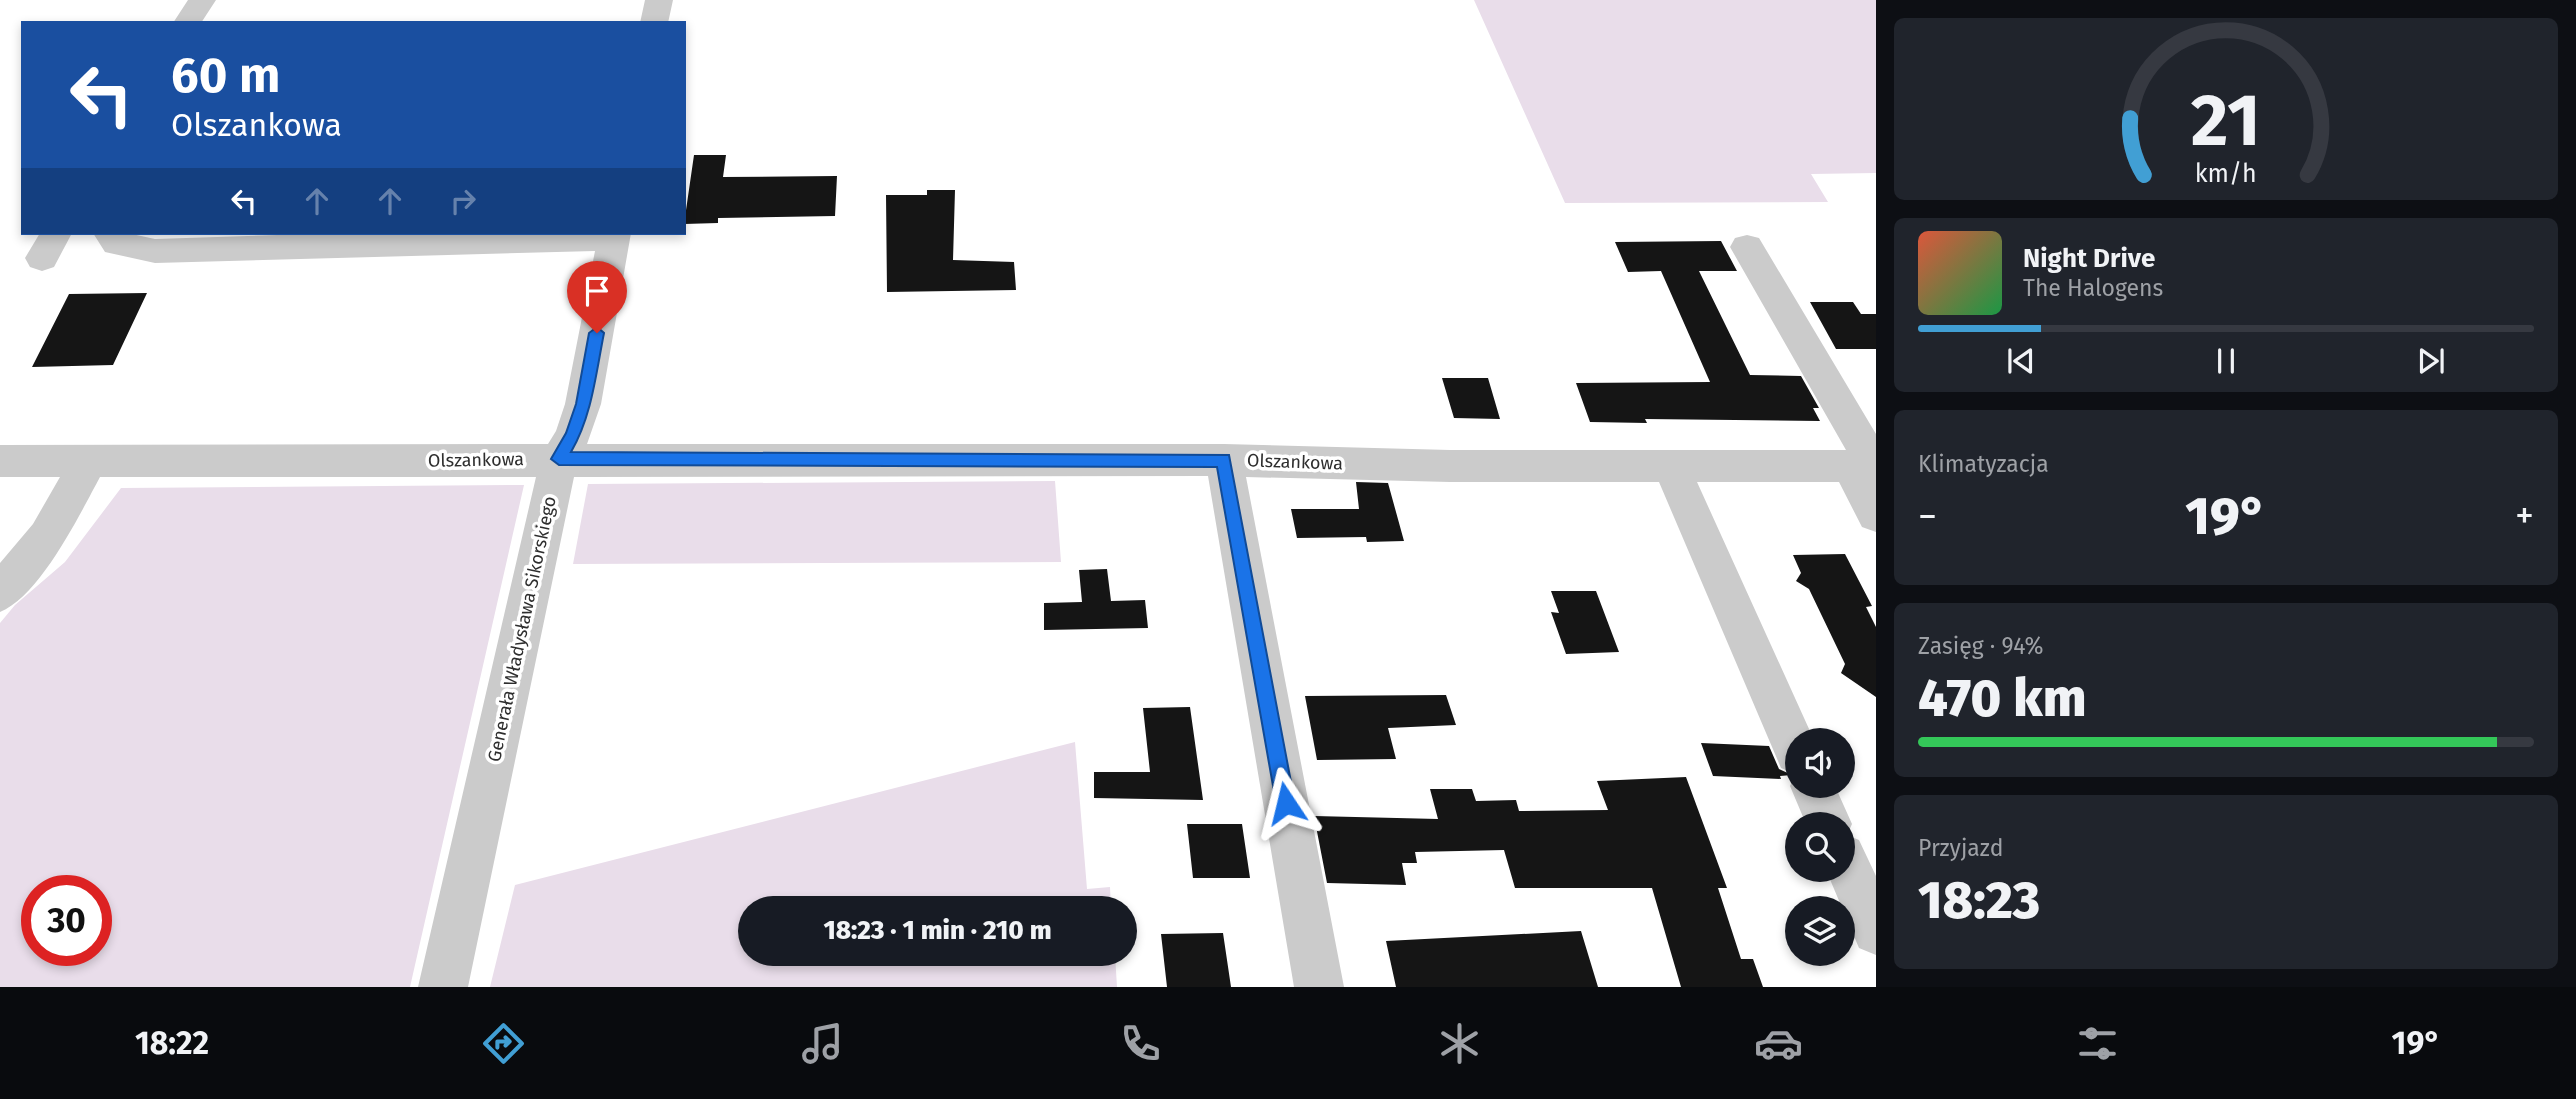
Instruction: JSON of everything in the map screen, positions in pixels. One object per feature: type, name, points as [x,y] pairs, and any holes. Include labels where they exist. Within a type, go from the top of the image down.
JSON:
[{"type":"street","points":[[188,21],[202,0]]},
{"type":"street","points":[[654,21],[659,0]]},
{"type":"street","points":[[111,235],[117,243],[155,251],[615,235]]},
{"type":"street","name":"Generała Władysława Sikorskiego","points":[[443,987],[559,459],[573,435],[583,404],[615,235]]},
{"type":"street","points":[[1747,247],[1867,466],[1876,515]]},
{"type":"street","points":[[0,593],[47,536],[90,460]]},
{"type":"street","points":[[1224,460],[1319,987]]},
{"type":"street","name":"Olszankowa","points":[[0,461],[1224,460],[1450,467],[1867,466]]},
{"type":"street","points":[[1671,467],[1786,728]]},
{"type":"street","points":[[1854,882],[1876,931]]},
{"type":"shaded area","points":[[1474,0],[1876,0],[1876,173],[1811,174],[1828,202],[1565,203]]},
{"type":"shaded area","points":[[1055,481],[1061,562],[573,564],[588,484]]},
{"type":"shaded area","points":[[524,485],[410,987],[0,987],[0,623],[15,605],[65,562],[121,488]]},
{"type":"shaded area","points":[[1075,742],[1087,889],[1110,887],[1110,896],[738,896],[738,966],[1116,966],[1117,987],[490,987],[515,885]]},
{"type":"building","points":[[694,155],[726,155],[723,177],[837,176],[835,216],[718,218],[718,223],[686,224]]},
{"type":"building","points":[[927,190],[955,190],[953,260],[1014,262],[1016,290],[887,292],[886,195],[927,195]]},
{"type":"building","points":[[1721,241],[1737,271],[1699,271],[1750,375],[1801,376],[1819,408],[1813,408],[1820,421],[1645,419],[1647,423],[1590,422],[1576,383],[1710,382],[1661,271],[1628,272],[1615,242]]},
{"type":"building","points":[[147,293],[113,365],[32,367],[69,294]]},
{"type":"building","points":[[1810,302],[1853,302],[1861,314],[1876,314],[1876,349],[1836,349]]},
{"type":"building","points":[[1442,378],[1488,378],[1500,419],[1454,418]]},
{"type":"building","points":[[1356,482],[1388,483],[1404,541],[1367,542],[1366,537],[1297,538],[1291,509],[1359,509]]},
{"type":"building","points":[[1845,554],[1872,606],[1866,607],[1876,627],[1876,697],[1841,673],[1845,664],[1809,589],[1796,581],[1801,573],[1793,555]]},
{"type":"building","points":[[1107,569],[1111,601],[1145,600],[1148,628],[1044,630],[1044,603],[1082,602],[1079,570]]},
{"type":"building","points":[[1551,591],[1596,591],[1619,652],[1566,654],[1551,612],[1559,613]]},
{"type":"building","points":[[1446,695],[1456,725],[1388,728],[1396,759],[1317,760],[1305,696]]},
{"type":"building","points":[[1190,707],[1203,800],[1094,798],[1094,772],[1150,772],[1143,708]]},
{"type":"building","points":[[1701,743],[1769,746],[1779,769],[1785,772],[1785,776],[1780,776],[1781,779],[1713,776]]},
{"type":"building","points":[[1686,777],[1727,888],[1718,888],[1741,959],[1753,959],[1763,987],[1681,987],[1652,888],[1515,888],[1504,850],[1415,852],[1417,863],[1402,863],[1406,885],[1327,883],[1314,816],[1438,819],[1430,789],[1472,789],[1476,801],[1516,800],[1519,811],[1608,810],[1597,781]]},
{"type":"building","points":[[1187,824],[1242,824],[1250,878],[1193,878]]},
{"type":"building","points":[[1581,931],[1598,987],[1396,987],[1386,941]]},
{"type":"building","points":[[1223,933],[1231,987],[1167,987],[1161,934]]},
{"type":"route","points":[[597,333],[583,404],[573,435],[559,459],[1224,460],[1286,803]]}]
